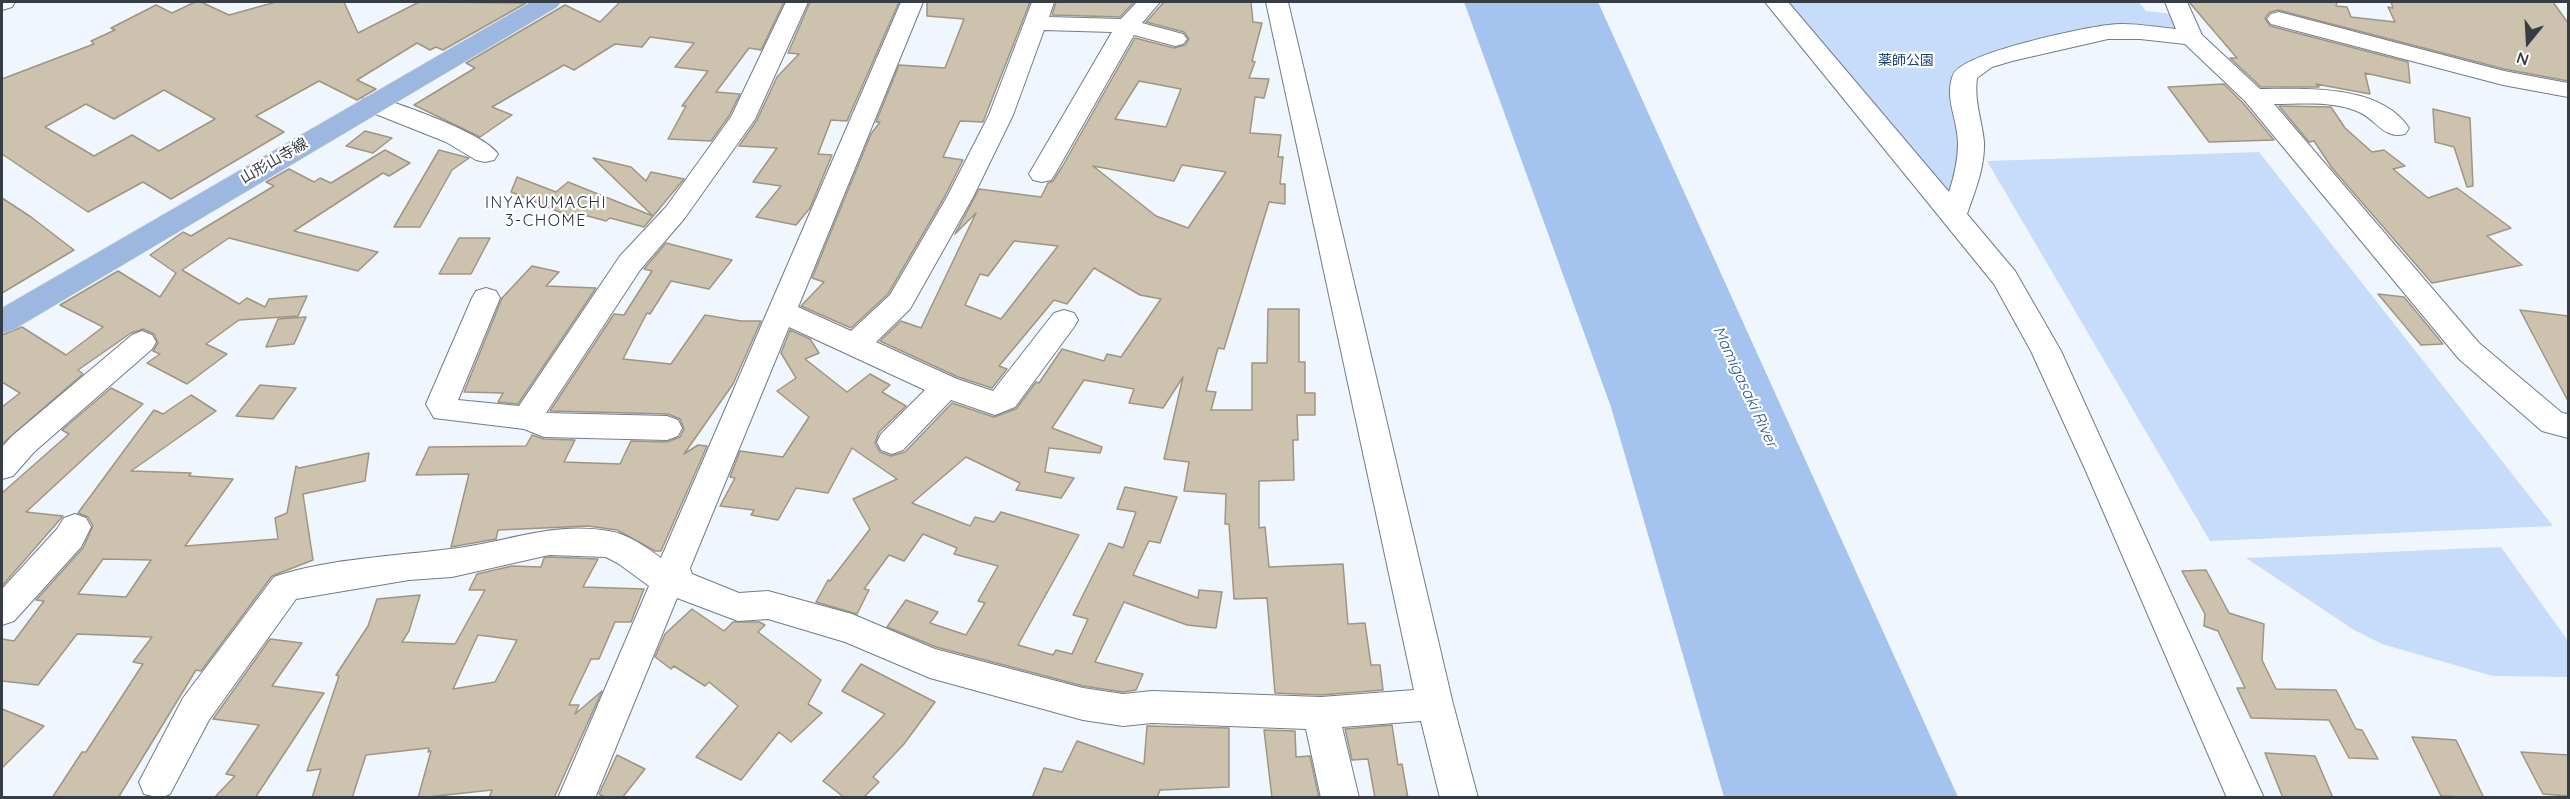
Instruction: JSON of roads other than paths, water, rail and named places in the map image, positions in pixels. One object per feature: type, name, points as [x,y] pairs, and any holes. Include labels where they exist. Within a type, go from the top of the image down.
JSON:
[{"type":"main road","name":"山形山寺線","points":[[2,322],[548,2]]},
{"type":"street","points":[[527,418],[630,262],[675,213],[743,118],[797,2]]},
{"type":"street","points":[[576,798],[671,575],[728,432],[912,2]]},
{"type":"street","points":[[1042,174],[1127,26],[1149,2]]},
{"type":"street","points":[[1276,2],[1435,704],[1459,798]]},
{"type":"street","points":[[1776,2],[2005,278],[2046,351],[2101,469],[2246,798]]},
{"type":"street","points":[[2176,2],[2192,38],[2254,96],[2469,351],[2553,423],[2568,426]]},
{"type":"street","points":[[856,344],[900,302],[920,270],[1001,115],[1039,12],[1127,26],[1175,39]]},
{"type":"street","points":[[2279,19],[2503,78],[2568,90]]},
{"type":"street","points":[[1953,216],[1967,178],[1971,142],[1962,98],[1965,75],[1984,62],[2005,55],[2108,32],[2140,32],[2192,38]]},
{"type":"street","points":[[2254,96],[2330,97],[2370,108],[2396,128]]},
{"type":"street","points":[[372,104],[455,136],[484,154]]},
{"type":"street","points":[[486,298],[441,405],[445,410],[527,418],[544,425],[667,428]]},
{"type":"street","points":[[781,311],[946,387],[995,404],[1004,399],[1064,320]]},
{"type":"street","points":[[2,467],[23,444],[142,342]]},
{"type":"street","points":[[892,442],[946,387]]},
{"type":"street","points":[[2,611],[69,538],[75,527]]},
{"type":"street","points":[[157,782],[196,709],[286,587],[409,566],[452,563],[549,542],[609,544],[671,575],[680,584],[738,607],[768,605],[852,629],[930,663],[1083,704],[1123,710],[1152,707],[1321,713],[1435,704]]},
{"type":"street","points":[[1321,713],[1340,798]]},
{"type":"water","name":"Mamigasaki River","points":[[1464,2],[1598,2],[1958,797],[1724,797],[1611,407]]},
{"type":"district","name":"INYAKUMACHI 3-CHOME","points":[[546,212]]},
{"type":"park label","name":"薬師公園","points":[[1906,61]]}]
